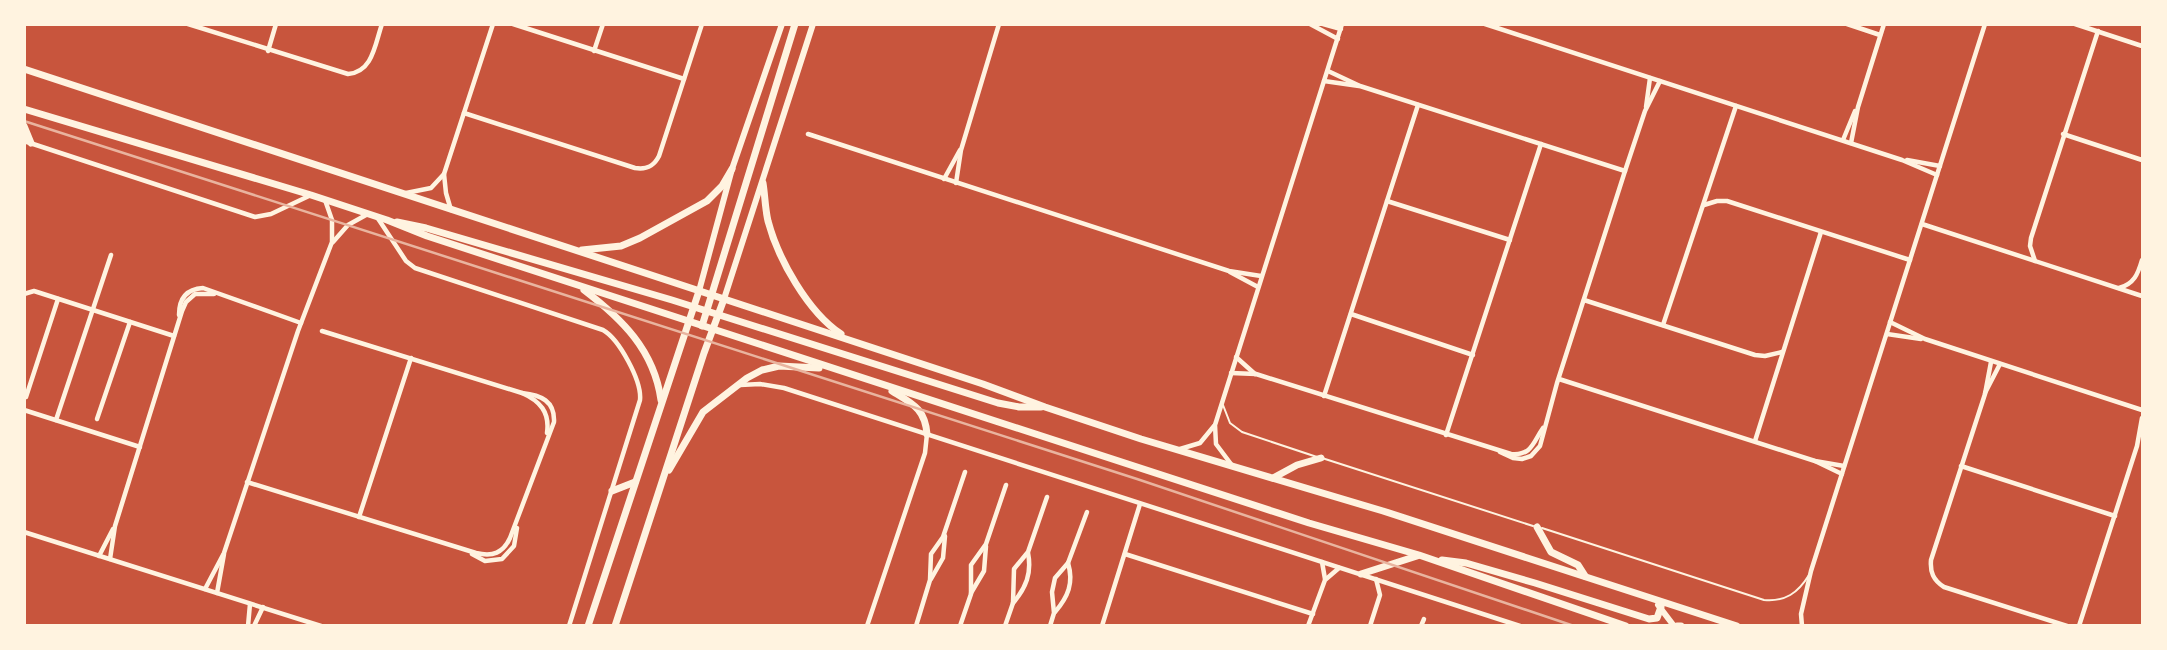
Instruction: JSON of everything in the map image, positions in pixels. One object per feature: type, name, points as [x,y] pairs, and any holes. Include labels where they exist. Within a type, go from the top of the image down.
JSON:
[{"type":"main road","points":[[588,625],[694,307],[732,169],[782,24]]},
{"type":"main road","points":[[702,326],[796,24]]},
{"type":"main road","points":[[615,625],[763,183],[813,24]]},
{"type":"main road","points":[[24,69],[1002,390],[1045,407],[1737,625]]},
{"type":"main road","points":[[24,109],[325,199],[427,236],[836,370],[1297,519],[1419,555],[1626,625]]},
{"type":"main road","points":[[24,127],[28,142]]},
{"type":"main road","points":[[571,249],[608,248],[634,242],[707,201],[722,186],[732,169]]},
{"type":"main road","points":[[763,183],[771,230],[789,270],[821,318],[850,340]]},
{"type":"main road","points":[[387,220],[419,226],[694,307],[998,403],[1019,407],[1045,407]]},
{"type":"main road","points":[[578,285],[604,305],[633,334],[651,362],[661,405]]},
{"type":"main road","points":[[664,477],[703,412],[754,374],[779,366],[836,370]]},
{"type":"main road","points":[[880,384],[921,411],[927,434]]},
{"type":"main road","points":[[1273,478],[1297,465],[1321,458]]},
{"type":"main road","points":[[612,491],[635,482]]},
{"type":"main road","points":[[1537,527],[1551,552],[1578,565],[1585,576]]},
{"type":"main road","points":[[1361,574],[1419,555]]},
{"type":"main road","points":[[1431,560],[1477,566],[1649,619],[1657,618],[1661,607]]},
{"type":"main road","points":[[1653,599],[1677,625]]},
{"type":"main road","points":[[1598,616],[1608,625]]},
{"type":"street","points":[[188,24],[341,72],[358,72],[367,65],[382,24]]},
{"type":"street","points":[[268,51],[276,24]]},
{"type":"street","points":[[404,194],[431,188],[444,173],[493,24]]},
{"type":"street","points":[[513,24],[684,79]]},
{"type":"street","points":[[594,51],[603,24]]},
{"type":"street","points":[[464,113],[635,168],[651,166],[659,156],[702,24]]},
{"type":"street","points":[[956,183],[961,150],[999,24]]},
{"type":"street","points":[[1310,24],[1338,39]]},
{"type":"street","points":[[1233,466],[1216,444],[1215,425],[1338,39],[1341,27],[1323,24]]},
{"type":"street","points":[[1485,24],[1902,160],[1937,175]]},
{"type":"street","points":[[1847,24],[1880,35]]},
{"type":"street","points":[[1851,143],[1858,107],[1884,24]]},
{"type":"street","points":[[1802,625],[1801,614],[1811,571],[1985,24]]},
{"type":"street","points":[[2075,24],[2143,46]]},
{"type":"street","points":[[2035,261],[2030,246],[2031,238],[2098,32]]},
{"type":"street","points":[[1327,71],[1360,86],[1625,171]]},
{"type":"street","points":[[1645,111],[1650,78]]},
{"type":"street","points":[[1324,81],[1360,86]]},
{"type":"street","points":[[1231,373],[1256,374],[1500,452],[1516,455],[1527,452],[1544,428],[1645,111],[1660,81]]},
{"type":"street","points":[[1324,396],[1418,105]]},
{"type":"street","points":[[1663,325],[1736,106]]},
{"type":"street","points":[[1843,141],[1858,107]]},
{"type":"street","points":[[808,134],[1229,271],[1261,276]]},
{"type":"street","points":[[2063,134],[2143,160]]},
{"type":"street","points":[[28,142],[255,216],[266,216],[311,195]]},
{"type":"street","points":[[1446,435],[1541,144]]},
{"type":"street","points":[[944,179],[961,150]]},
{"type":"street","points":[[1902,160],[1940,166]]},
{"type":"street","points":[[444,173],[446,193],[452,211]]},
{"type":"street","points":[[217,593],[225,553],[247,482],[301,323],[332,242],[332,220],[325,199]]},
{"type":"street","points":[[1387,201],[1510,240]]},
{"type":"street","points":[[1704,206],[1712,201],[1727,201],[1910,260]]},
{"type":"street","points":[[332,242],[348,225],[372,215],[406,261],[415,268],[590,326],[611,336],[629,364],[641,391],[569,625]]},
{"type":"street","points":[[1922,224],[2143,296]]},
{"type":"street","points":[[1755,442],[1821,232]]},
{"type":"street","points":[[56,420],[111,255]]},
{"type":"street","points":[[2118,288],[2136,277],[2143,260]]},
{"type":"street","points":[[1229,271],[1258,287]]},
{"type":"street","points":[[110,559],[115,526],[180,318],[181,299],[191,290],[203,289],[301,323]]},
{"type":"street","points":[[24,294],[34,291],[174,336]]},
{"type":"street","points":[[26,397],[58,299]]},
{"type":"street","points":[[1584,300],[1755,355],[1782,352]]},
{"type":"street","points":[[1351,314],[1473,355]]},
{"type":"street","points":[[97,419],[130,322]]},
{"type":"street","points":[[1890,322],[1926,339],[1991,362],[2143,410]]},
{"type":"street","points":[[247,482],[469,551],[488,555],[498,553],[508,543],[554,422],[552,408],[541,397],[322,331]]},
{"type":"street","points":[[1887,334],[1926,339]]},
{"type":"street","points":[[1236,357],[1256,374]]},
{"type":"street","points":[[358,517],[411,358]]},
{"type":"street","points":[[1991,362],[1985,394],[1931,559],[1934,579],[1944,587],[2067,625]]},
{"type":"street","points":[[1985,394],[2000,365]]},
{"type":"street","points":[[1559,379],[1815,461],[1844,466]]},
{"type":"street","points":[[739,385],[760,384],[784,388],[1361,574],[1502,623],[1520,625]]},
{"type":"street","points":[[24,410],[140,447]]},
{"type":"street","points":[[2079,625],[2137,446],[2143,418]]},
{"type":"street","points":[[1176,449],[1200,443],[1215,425]]},
{"type":"street","points":[[867,625],[925,453],[927,434]]},
{"type":"street","points":[[2137,446],[2143,438]]},
{"type":"street","points":[[1815,461],[1842,474]]},
{"type":"street","points":[[1961,466],[2115,516]]},
{"type":"street","points":[[916,625],[930,580],[943,558],[945,533],[965,471]]},
{"type":"street","points":[[960,625],[971,594],[985,571],[986,544],[1006,485]]},
{"type":"street","points":[[1013,603],[1012,573],[1028,552],[1047,497]]},
{"type":"street","points":[[1102,625],[1140,504]]},
{"type":"street","points":[[1050,625],[1054,613],[1054,582],[1057,574],[1068,563],[1087,512]]},
{"type":"street","points":[[99,556],[115,526]]},
{"type":"street","points":[[24,532],[321,625]]},
{"type":"street","points":[[930,580],[931,554],[945,533]]},
{"type":"street","points":[[971,594],[971,565],[986,544]]},
{"type":"street","points":[[1005,625],[1013,603],[1027,580],[1030,566],[1028,552]]},
{"type":"street","points":[[205,589],[225,553]]},
{"type":"street","points":[[1125,554],[1313,614]]},
{"type":"street","points":[[1308,625],[1325,580],[1322,562]]},
{"type":"street","points":[[1054,613],[1069,590],[1071,577],[1068,563]]},
{"type":"street","points":[[1325,580],[1339,568]]},
{"type":"street","points":[[1370,625],[1380,595],[1375,579]]},
{"type":"street","points":[[248,625],[250,604]]},
{"type":"street","points":[[254,625],[263,607]]},
{"type":"street","points":[[1421,625],[1424,619]]},
{"type":"lane","points":[[1222,402],[1230,423],[1242,432],[1769,601],[1793,594],[1802,586],[1811,571]]},
{"type":"railway","points":[[24,121],[1137,479],[1574,626]]}]
